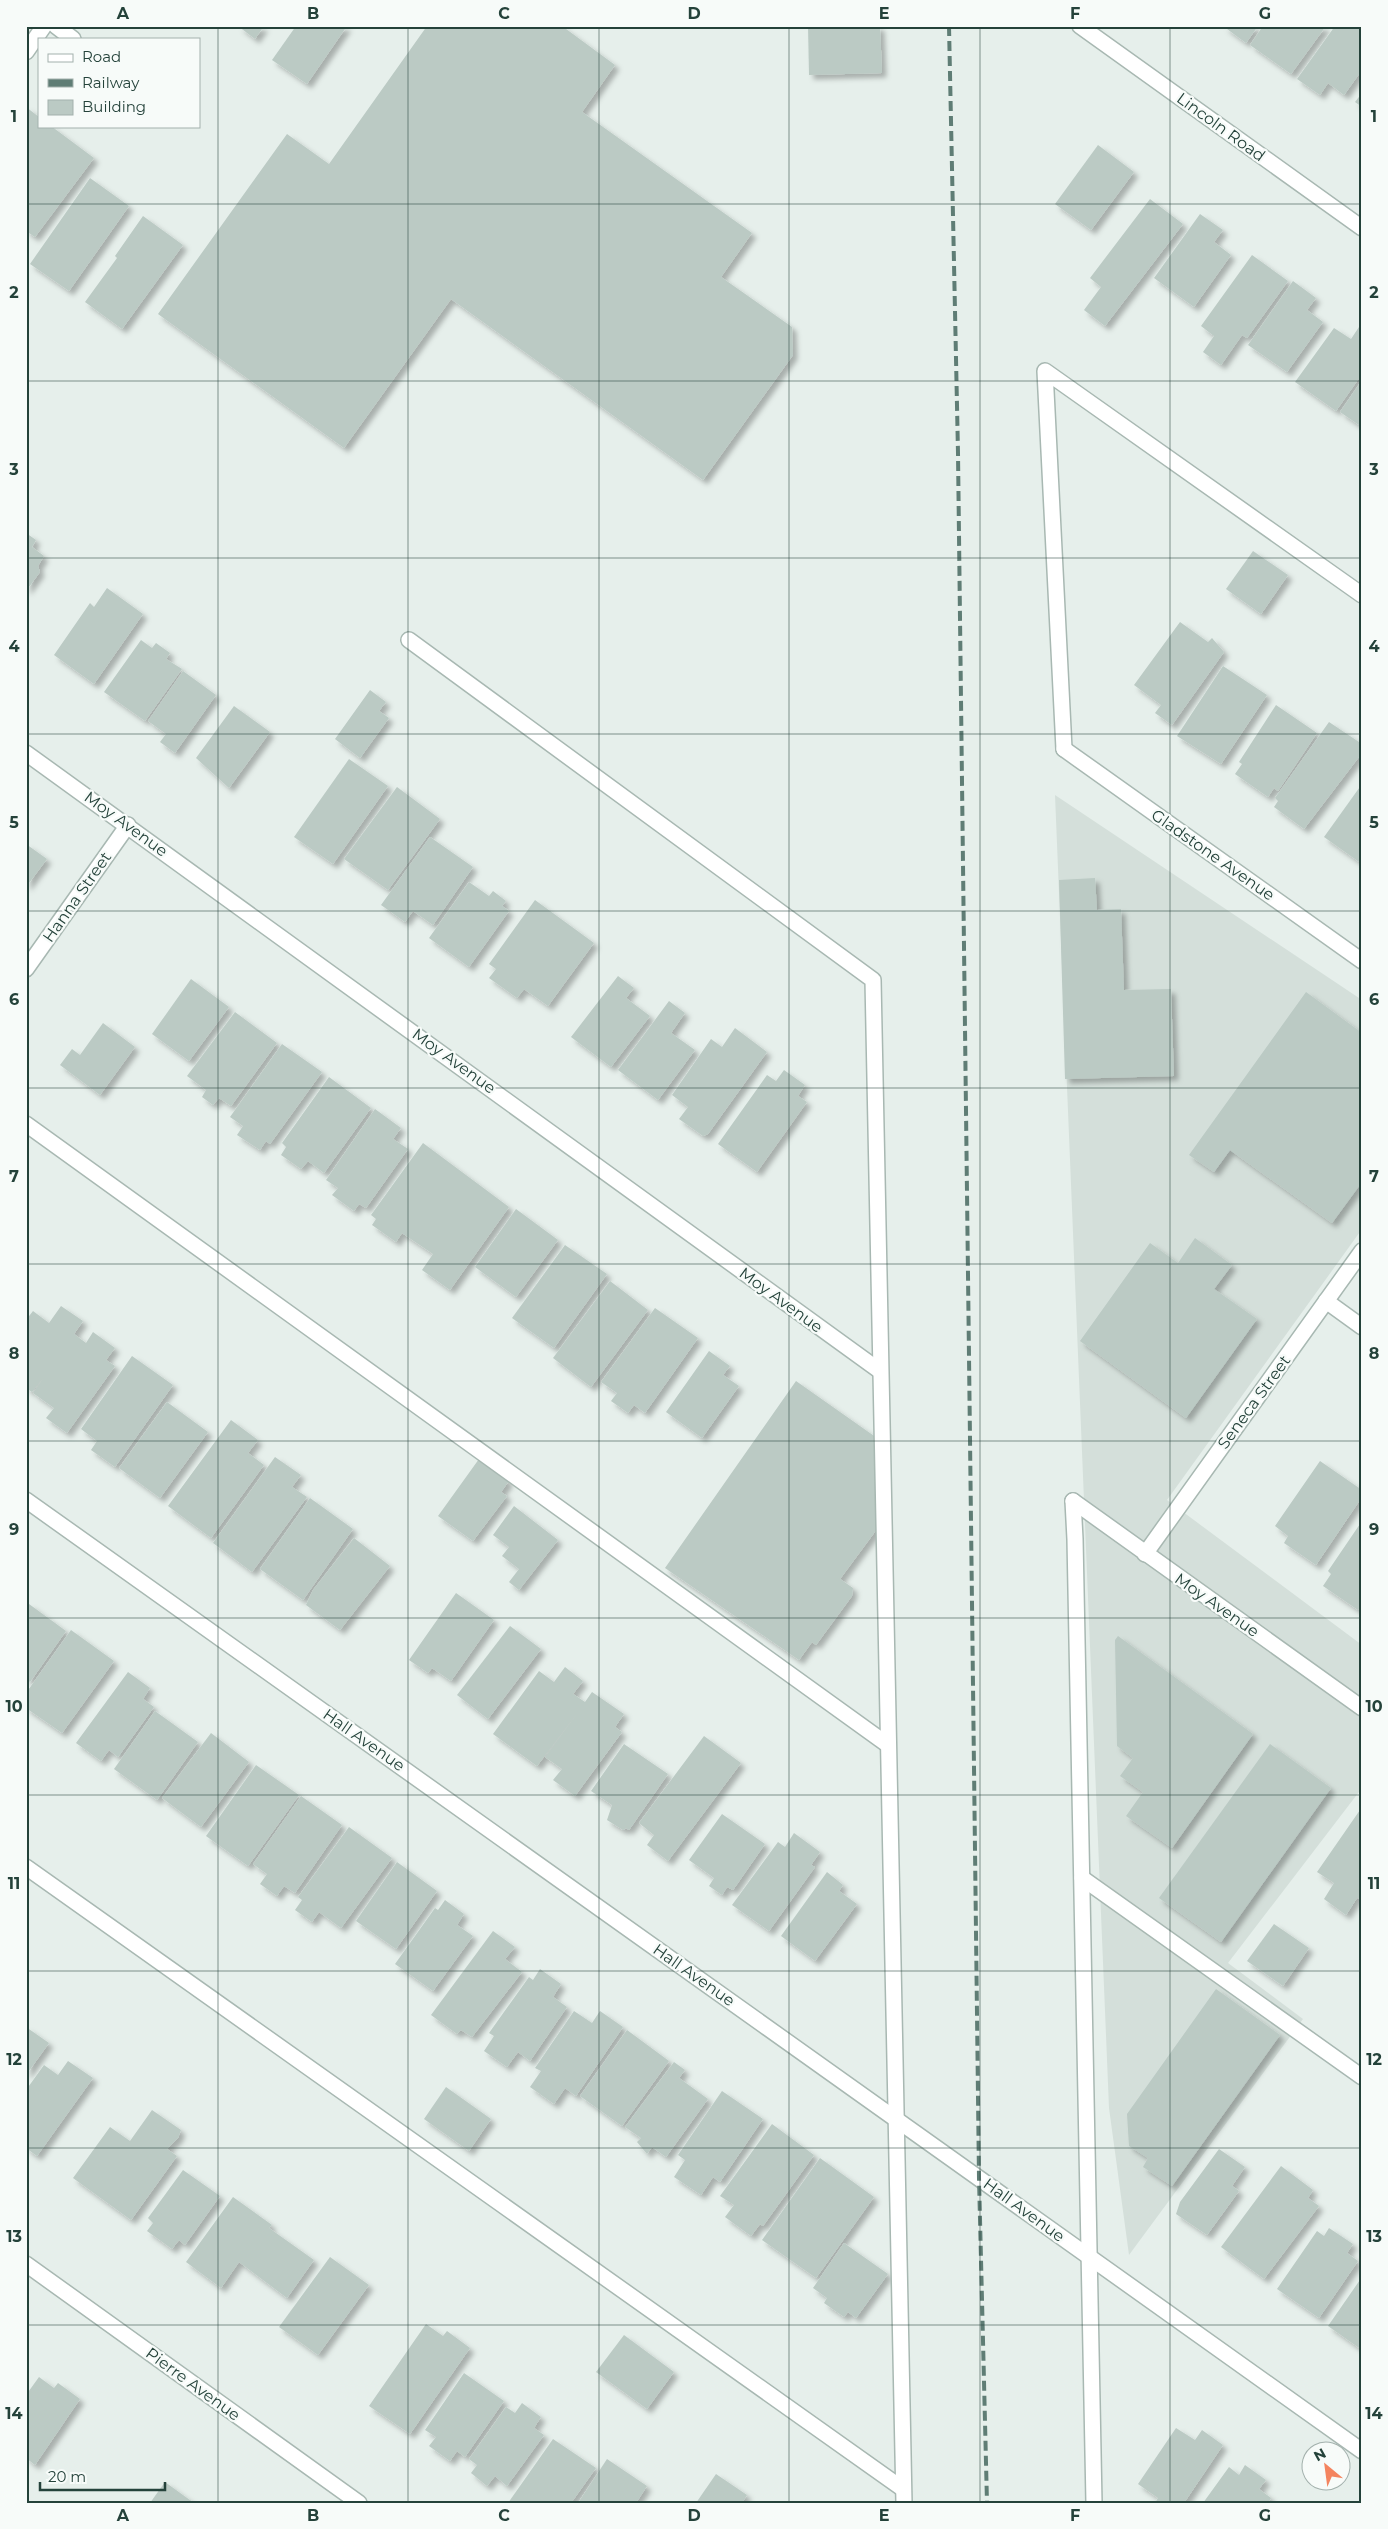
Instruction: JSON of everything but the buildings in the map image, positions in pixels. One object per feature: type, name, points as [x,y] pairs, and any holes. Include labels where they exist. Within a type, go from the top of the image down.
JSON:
[{"type":"street","points":[[26,52],[44,26]]},
{"type":"street","points":[[56,26],[72,38]]},
{"type":"street","name":"Lincoln Road","points":[[1080,26],[1362,228]]},
{"type":"street","name":"Gladstone Avenue","points":[[1362,595],[1045,371],[1064,749],[1362,961]]},
{"type":"street","points":[[409,640],[873,980],[904,2496]]},
{"type":"street","name":"Moy Avenue","points":[[26,753],[880,1371]]},
{"type":"street","name":"Hanna Street","points":[[26,969],[128,825]]},
{"type":"street","points":[[26,1124],[888,1746]]},
{"type":"street","name":"Seneca Street","points":[[1145,1554],[1362,1251]]},
{"type":"street","points":[[1326,1301],[1362,1327]]},
{"type":"street","name":"Hall Avenue","points":[[26,1500],[1362,2451]]},
{"type":"street","name":"Moy Avenue","points":[[1082,1878],[1076,1549],[1072,1501],[1362,1708]]},
{"type":"street","points":[[26,1867],[904,2496]]},
{"type":"street","points":[[1082,1878],[1362,2077]]},
{"type":"street","points":[[1082,1878],[1094,2503]]},
{"type":"street","name":"Pierre Avenue","points":[[26,2264],[360,2503]]},
{"type":"shaded area","points":[[1055,795],[1362,1000],[1362,1229],[1167,1500],[1362,1645],[1362,1788],[1228,1963],[1303,2019],[1129,2255],[1109,2108]]},
{"type":"railway","points":[[949,26],[958,453],[979,2178],[987,2503]]}]
